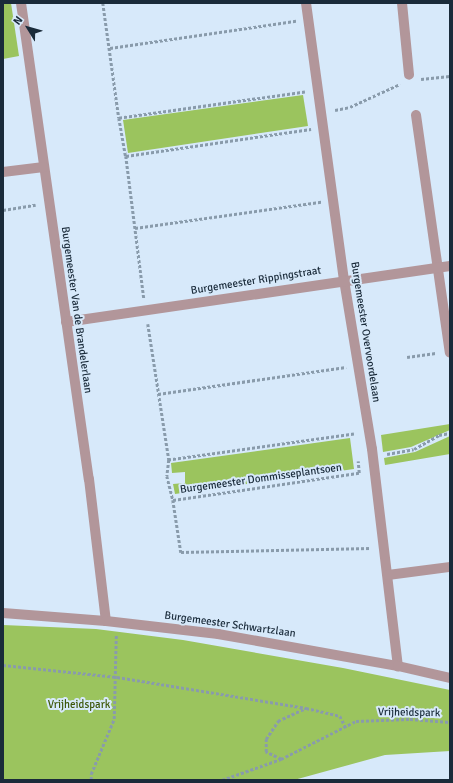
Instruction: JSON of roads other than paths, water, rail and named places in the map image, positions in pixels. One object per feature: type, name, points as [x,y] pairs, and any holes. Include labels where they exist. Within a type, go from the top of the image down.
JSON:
[{"type":"street","name":"Burgemeester Van de Brandelerlaan","points":[[21,3],[48,204],[111,622]]},
{"type":"street","name":"Burgemeester Overvoordelaan","points":[[306,3],[344,280],[372,449],[398,666]]},
{"type":"street","points":[[402,3],[413,78]]},
{"type":"street","points":[[416,115],[450,352]]},
{"type":"street","points":[[3,172],[44,167]]},
{"type":"street","name":"Burgemeester Rippingstraat","points":[[66,322],[344,280],[450,266]]},
{"type":"street","points":[[388,575],[450,567]]},
{"type":"street","name":"Burgemeester Schwartzlaan","points":[[3,613],[111,622],[225,635],[398,666],[450,678]]},
{"type":"park label","name":"Vrijheidspark","points":[[79,705]]}]
